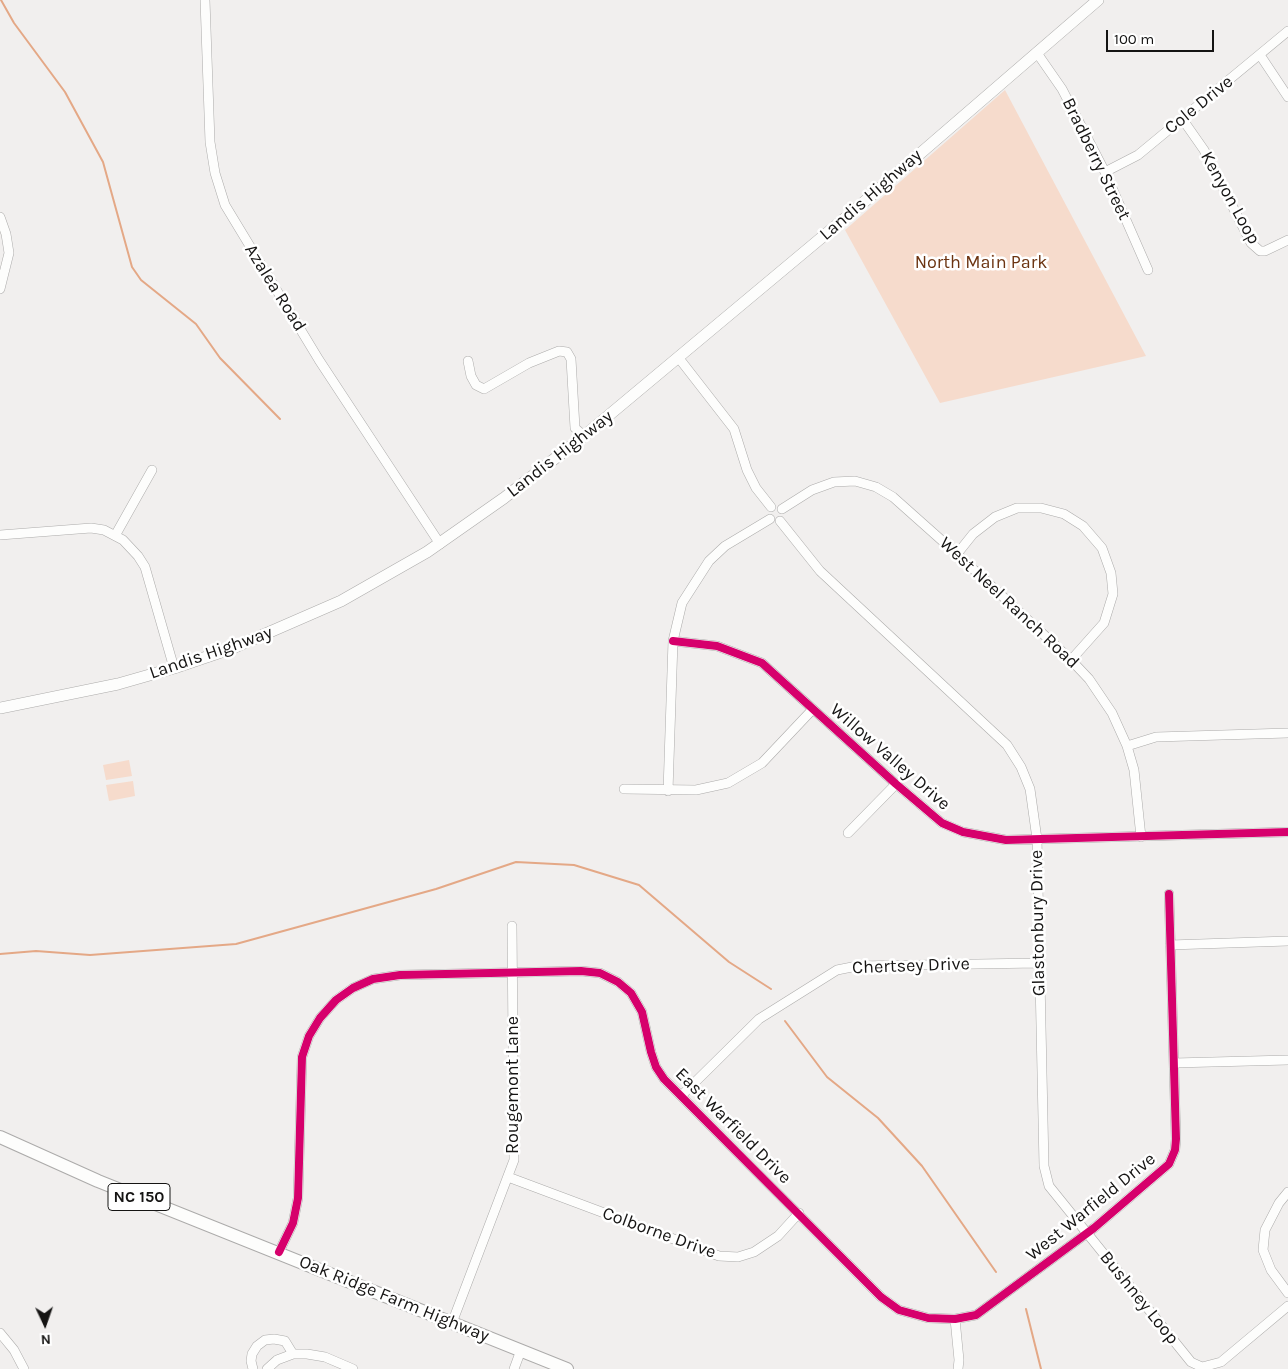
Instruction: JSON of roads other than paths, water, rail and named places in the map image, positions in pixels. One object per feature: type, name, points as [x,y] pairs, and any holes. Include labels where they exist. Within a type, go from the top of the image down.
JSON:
[{"type":"main road","name":"Landis Highway","points":[[0,708],[118,684],[233,648],[321,611],[384,578],[440,544],[527,481],[584,436],[857,208],[1098,0]]},
{"type":"main road","name":"Oak Ridge Farm Highway","points":[[0,1137],[98,1181],[567,1369]]},
{"type":"street","name":"Azalea Road","points":[[205,0],[210,142],[214,173],[225,205],[322,365],[440,544]]},
{"type":"street","name":"Cole Drive","points":[[1105,172],[1124,164],[1138,155],[1183,120],[1288,31]]},
{"type":"street","name":"Bradberry Street","points":[[1037,53],[1062,89],[1105,172],[1148,270]]},
{"type":"street","points":[[1260,55],[1288,97]]},
{"type":"street","name":"Kenyon Loop","points":[[1183,120],[1204,150],[1251,243],[1260,251],[1265,251],[1288,240]]},
{"type":"street","points":[[0,216],[6,234],[9,253],[0,289]]},
{"type":"street","points":[[468,361],[471,376],[476,385],[484,388],[529,363],[559,352],[567,352],[571,360],[576,428],[584,436]]},
{"type":"street","points":[[678,357],[734,429],[747,470],[756,488],[771,507]]},
{"type":"street","points":[[116,534],[152,470]]},
{"type":"street","name":"West Neel Ranch Road","points":[[782,509],[812,490],[834,482],[854,481],[876,487],[892,497],[957,554],[1071,660],[1089,679],[1112,713],[1127,746],[1137,787],[1141,836]]},
{"type":"street","points":[[777,506],[782,509],[784,514],[780,521],[775,522],[770,519],[768,514],[771,507],[777,506]]},
{"type":"street","points":[[957,554],[973,534],[995,518],[1017,508],[1041,508],[1064,514],[1083,526],[1102,548],[1110,574],[1113,594],[1104,623],[1071,660]]},
{"type":"street","points":[[668,791],[673,641],[682,603],[709,561],[726,546],[770,519]]},
{"type":"street","name":"Glastonbury Drive","points":[[780,521],[820,571],[1008,745],[1021,767],[1030,789],[1037,839],[1038,963],[1045,1176],[1057,1198],[1087,1234]]},
{"type":"street","points":[[0,535],[77,527],[116,534],[130,545],[145,567],[174,668]]},
{"type":"street","name":"Willow Valley Drive","points":[[673,641],[717,646],[762,663],[896,784],[942,822],[963,832],[1006,840],[1288,832]]},
{"type":"street","points":[[624,789],[668,791],[711,788],[746,774],[772,754],[813,709]]},
{"type":"street","points":[[1127,746],[1156,738],[1288,733]]},
{"type":"street","points":[[848,833],[896,784]]},
{"type":"street","name":"West Warfield Drive","points":[[955,1319],[976,1315],[1087,1234],[1169,1164],[1176,1139],[1169,894]]},
{"type":"street","name":"Rougemont Lane","points":[[452,1323],[514,1160],[512,926]]},
{"type":"street","points":[[1170,945],[1288,941]]},
{"type":"street","name":"Chertsey Drive","points":[[681,1096],[759,1019],[836,970],[857,966],[1038,963]]},
{"type":"street","name":"East Warfield Drive","points":[[279,1252],[288,1237],[295,1214],[302,1058],[313,1030],[336,1000],[352,988],[373,979],[400,975],[581,971],[600,973],[618,982],[631,993],[642,1012],[656,1067],[664,1080],[882,1297],[899,1310],[928,1318],[955,1319]]},
{"type":"street","points":[[1174,1063],[1288,1060]]},
{"type":"street","name":"Colborne Drive","points":[[508,1177],[719,1256],[738,1258],[754,1252],[778,1236],[799,1213]]},
{"type":"street","points":[[1288,1192],[1280,1202],[1265,1230],[1263,1250],[1271,1270],[1288,1293]]},
{"type":"street","name":"Bushney Loop","points":[[1087,1234],[1191,1362],[1202,1367],[1222,1362],[1288,1306]]},
{"type":"street","points":[[955,1319],[960,1360],[958,1369]]},
{"type":"street","points":[[0,1333],[14,1350],[24,1369]]},
{"type":"street","points":[[254,1369],[251,1361],[252,1354],[257,1346],[265,1340],[274,1338],[285,1341],[293,1354]]},
{"type":"street","points":[[514,1369],[521,1350]]},
{"type":"street","points":[[267,1369],[277,1360],[293,1354],[325,1357],[353,1369]]},
{"type":"waterway","points":[[1,0],[14,23],[65,92],[103,162],[132,267],[141,280],[196,324],[220,358],[280,419]]},
{"type":"waterway","points":[[0,954],[36,951],[90,955],[236,944],[436,889],[516,862],[574,865],[639,885],[729,962],[771,989]]},
{"type":"waterway","points":[[785,1021],[827,1077],[878,1118],[922,1166],[996,1272]]},
{"type":"waterway","points":[[1026,1309],[1041,1369]]},
{"type":"park label","name":"North Main Park","points":[[981,263]]}]
